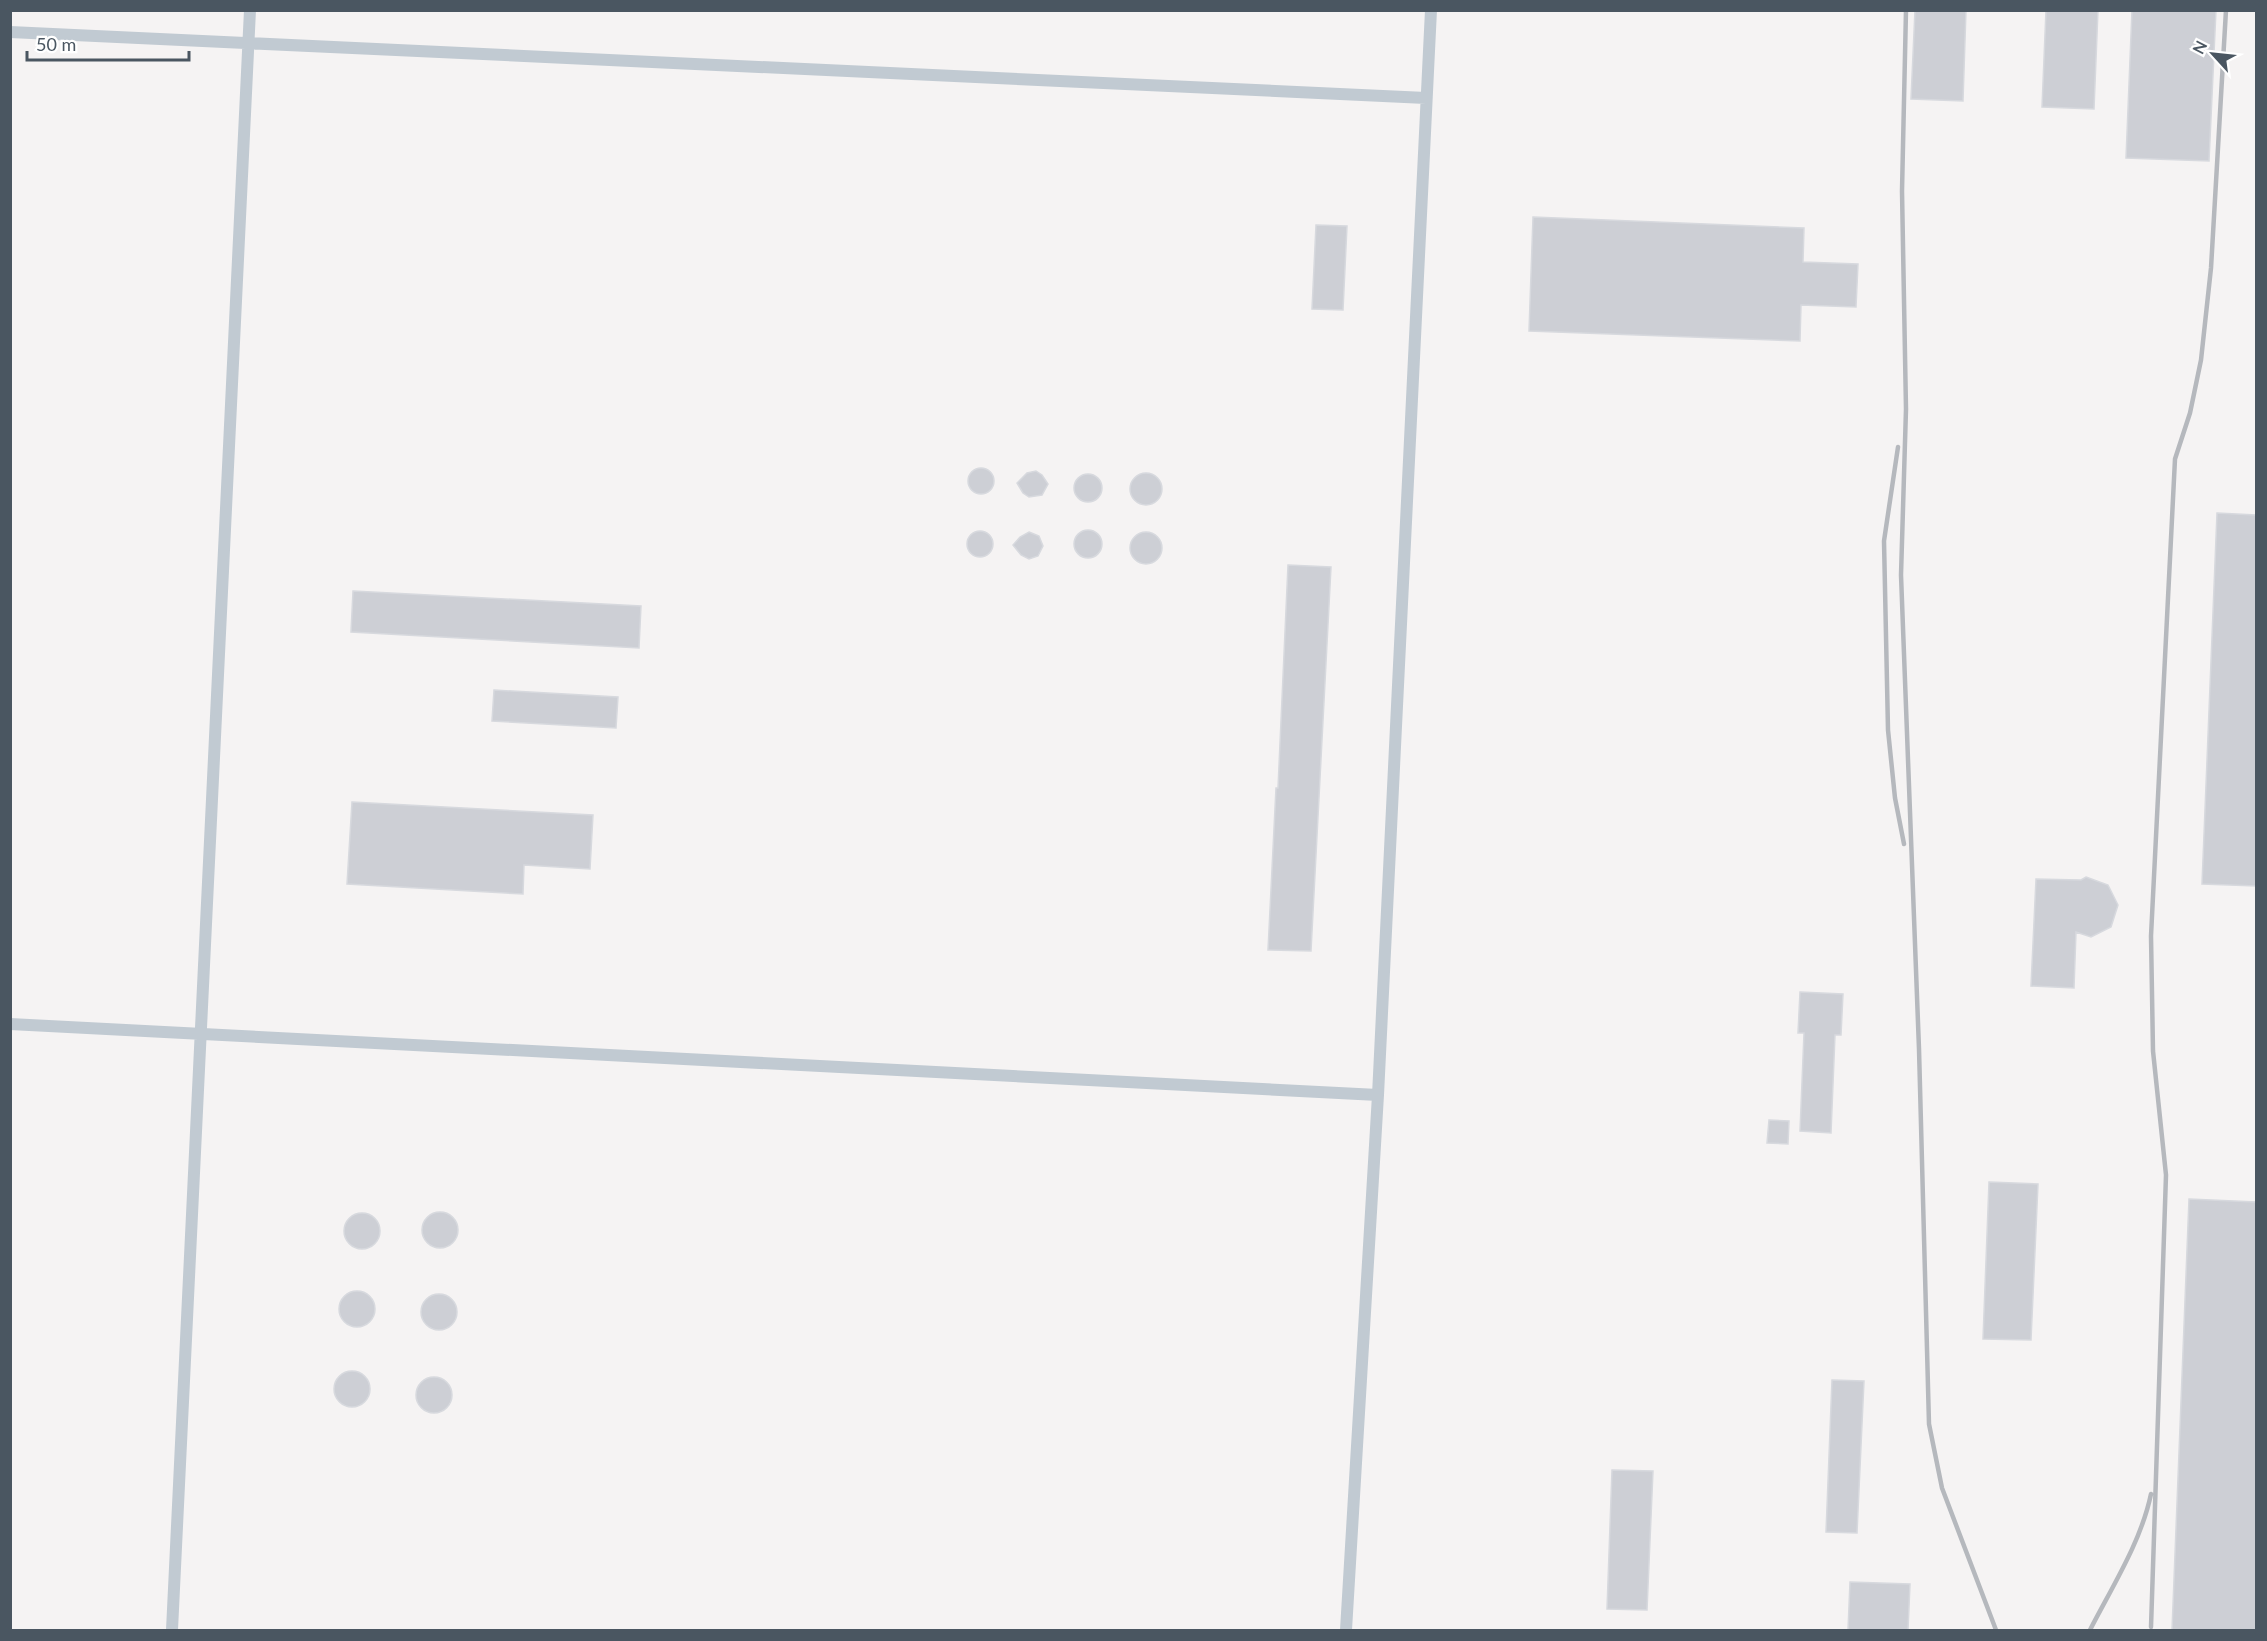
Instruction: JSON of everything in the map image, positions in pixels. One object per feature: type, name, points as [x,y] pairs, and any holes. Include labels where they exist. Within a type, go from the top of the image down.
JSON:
[{"type":"lane","points":[[172,1630],[250,10]]},
{"type":"lane","points":[[1346,1630],[1378,1095],[1431,10]]},
{"type":"lane","points":[[10,32],[1426,98]]},
{"type":"lane","points":[[10,1024],[1378,1095]]},
{"type":"building","points":[[1915,10],[1966,10],[1963,101],[1911,99]]},
{"type":"building","points":[[2046,10],[2098,10],[2094,109],[2042,107]]},
{"type":"building","points":[[2132,10],[2216,10],[2209,161],[2126,158]]},
{"type":"building","points":[[1533,217],[1804,228],[1803,262],[1858,264],[1856,307],[1801,305],[1800,341],[1529,331]]},
{"type":"building","points":[[1316,225],[1347,226],[1343,310],[1312,309]]},
{"type":"building","points":[[981,468],[990,472],[994,481],[990,490],[981,494],[972,490],[968,481],[972,472]]},
{"type":"building","points":[[1036,471],[1048,484],[1042,495],[1029,497],[1023,493],[1017,483],[1027,473]]},
{"type":"building","points":[[1146,473],[1157,478],[1162,489],[1157,500],[1146,505],[1135,500],[1130,489],[1135,478]]},
{"type":"building","points":[[1088,474],[1098,478],[1102,488],[1098,498],[1088,502],[1078,498],[1074,488],[1078,478]]},
{"type":"building","points":[[2217,513],[2256,515],[2256,886],[2202,884]]},
{"type":"building","points":[[1088,530],[1098,534],[1102,544],[1098,554],[1088,558],[1078,554],[1074,544],[1078,534]]},
{"type":"building","points":[[980,531],[989,535],[993,544],[989,553],[980,557],[971,553],[967,544],[971,535]]},
{"type":"building","points":[[1029,532],[1039,536],[1043,546],[1038,556],[1029,559],[1021,555],[1013,545]]},
{"type":"building","points":[[1146,532],[1157,537],[1162,548],[1157,559],[1146,564],[1135,559],[1130,548],[1135,537]]},
{"type":"building","points":[[1288,565],[1331,567],[1311,951],[1268,950]]},
{"type":"building","points":[[353,591],[641,606],[639,648],[351,632]]},
{"type":"building","points":[[494,690],[618,697],[616,728],[492,721]]},
{"type":"building","points":[[352,802],[593,815],[590,869],[524,865],[523,894],[347,884]]},
{"type":"building","points":[[2086,877],[2108,885],[2118,905],[2111,927],[2091,937],[2076,932],[2074,988],[2031,986],[2036,879],[2081,880]]},
{"type":"building","points":[[1800,992],[1843,994],[1841,1035],[1835,1035],[1831,1133],[1800,1131],[1804,1033],[1798,1033]]},
{"type":"building","points":[[1769,1120],[1789,1121],[1788,1144],[1767,1143]]},
{"type":"building","points":[[1989,1182],[2038,1184],[2031,1340],[1983,1339]]},
{"type":"building","points":[[2189,1199],[2256,1202],[2256,1630],[2172,1630]]},
{"type":"building","points":[[440,1212],[453,1217],[458,1230],[453,1243],[440,1248],[427,1243],[422,1230],[427,1217]]},
{"type":"building","points":[[362,1213],[375,1218],[380,1231],[375,1244],[362,1249],[349,1244],[344,1231],[349,1218]]},
{"type":"building","points":[[357,1291],[370,1296],[375,1309],[370,1322],[357,1327],[344,1322],[339,1309],[344,1296]]},
{"type":"building","points":[[439,1294],[452,1299],[457,1312],[452,1325],[439,1330],[426,1325],[421,1312],[426,1299]]},
{"type":"building","points":[[352,1371],[365,1376],[370,1389],[365,1402],[352,1407],[339,1402],[334,1389],[339,1376]]},
{"type":"building","points":[[434,1377],[447,1382],[452,1395],[447,1408],[434,1413],[421,1408],[416,1395],[421,1382]]},
{"type":"building","points":[[1832,1380],[1864,1381],[1857,1533],[1826,1532]]},
{"type":"building","points":[[1612,1470],[1653,1471],[1647,1610],[1607,1609]]},
{"type":"building","points":[[1850,1582],[1910,1584],[1908,1630],[1848,1630]]},
{"type":"railway","points":[[1906,10],[1902,191],[1906,409],[1901,575],[1919,1049],[1929,1424],[1942,1488],[1996,1630]]},
{"type":"railway","points":[[2151,1627],[2166,1175],[2153,1051],[2151,936],[2175,459],[2190,413],[2201,360],[2211,268],[2226,10]]},
{"type":"railway","points":[[1898,447],[1884,541],[1888,730],[1895,798],[1904,844]]},
{"type":"railway","points":[[2090,1630],[2133,1547],[2151,1494]]}]
